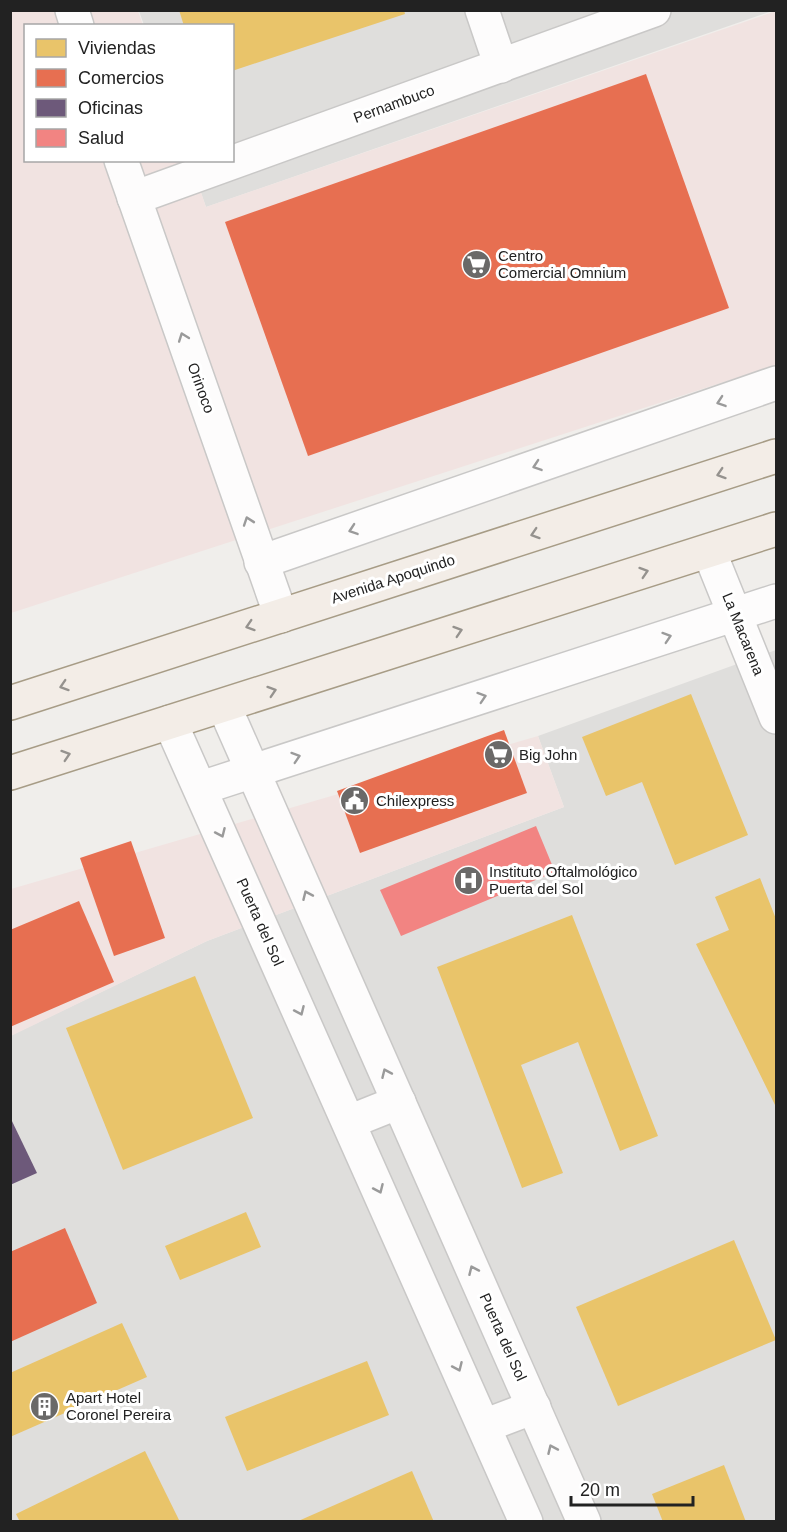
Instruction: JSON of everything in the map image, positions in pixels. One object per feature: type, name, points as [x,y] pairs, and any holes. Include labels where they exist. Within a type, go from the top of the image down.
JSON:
[{"type":"main road","name":"Avenida Apoquindo","points":[[10,703],[777,456]]},
{"type":"main road","points":[[10,773],[777,529]]},
{"type":"street","points":[[482,10],[501,66]]},
{"type":"street","name":"Pernambuco","points":[[134,198],[654,10]]},
{"type":"street","name":"Orinoco","points":[[122,162],[281,616]]},
{"type":"street","points":[[261,561],[777,383]]},
{"type":"street","name":"La Macarena","points":[[709,551],[777,717]]},
{"type":"street","points":[[201,788],[777,601]]},
{"type":"street","name":"Puerta del Sol","points":[[224,706],[584,1521]]},
{"type":"street","name":"Puerta del Sol","points":[[170,722],[526,1521]]},
{"type":"street","points":[[349,1122],[399,1102]]},
{"type":"street","points":[[484,1426],[534,1407]]},
{"type":"shaded area","points":[[10,11],[138,11],[143,24],[24,24],[24,162],[190,162],[206,207],[776,11],[776,365],[11,613]]},
{"type":"shaded area","points":[[139,11],[772,11],[206,207],[190,162],[234,162],[234,24],[144,24]]},
{"type":"shaded area","points":[[776,650],[776,1521],[11,1521],[10,1036],[207,941],[564,807],[538,736]]},
{"type":"shaded area","points":[[538,736],[564,807],[207,941],[11,1036],[11,889]]},
{"type":"building: Viviendas","points":[[179,10],[404,10],[405,14],[234,70],[234,24],[183,24]]},
{"type":"building: Viviendas","points":[[691,694],[748,835],[675,865],[642,782],[606,796],[582,737]]},
{"type":"building: Viviendas","points":[[760,878],[776,919],[776,1107],[696,944],[729,930],[715,897]]},
{"type":"building: Viviendas","points":[[572,915],[658,1136],[620,1151],[578,1042],[521,1065],[563,1173],[522,1188],[437,967]]},
{"type":"building: Viviendas","points":[[195,976],[253,1118],[123,1170],[66,1028]]},
{"type":"building: Viviendas","points":[[246,1212],[261,1247],[180,1280],[165,1246]]},
{"type":"building: Viviendas","points":[[734,1240],[776,1340],[618,1406],[576,1307]]},
{"type":"building: Viviendas","name":"Apart Hotel Coronel Pereira","points":[[122,1323],[147,1377],[10,1437],[10,1373]]},
{"type":"building: Viviendas","points":[[367,1361],[389,1415],[247,1471],[225,1417]]},
{"type":"building: Viviendas","points":[[145,1451],[180,1522],[20,1522],[16,1514]]},
{"type":"building: Viviendas","points":[[724,1465],[746,1522],[663,1522],[652,1494]]},
{"type":"building: Viviendas","points":[[412,1471],[434,1522],[296,1522]]},
{"type":"building: Comercios","name":"Centro Comercial Omnium","points":[[646,74],[729,308],[308,456],[225,222]]},
{"type":"building: Comercios","points":[[504,730],[527,793],[360,853],[337,791]]},
{"type":"building: Comercios","points":[[131,841],[165,938],[114,956],[80,858]]},
{"type":"building: Comercios","points":[[79,901],[114,982],[10,1027],[10,930]]},
{"type":"building: Comercios","points":[[65,1228],[97,1303],[10,1342],[10,1252]]},
{"type":"building: Oficinas","points":[[10,1117],[37,1173],[10,1185]]},
{"type":"building: Salud","name":"Instituto Oftalmológico Puerta del Sol","points":[[536,826],[555,872],[401,936],[380,890]]},
{"type":"place","name":"Centro Comercial Omnium","points":[[477,265]]},
{"type":"place","name":"Big John","points":[[498,755]]},
{"type":"place","name":"Chilexpress","points":[[355,801]]},
{"type":"place","name":"Instituto Oftalmológico Puerta del Sol","points":[[468,881]]},
{"type":"place","name":"Apart Hotel Coronel Pereira","points":[[45,1407]]}]
